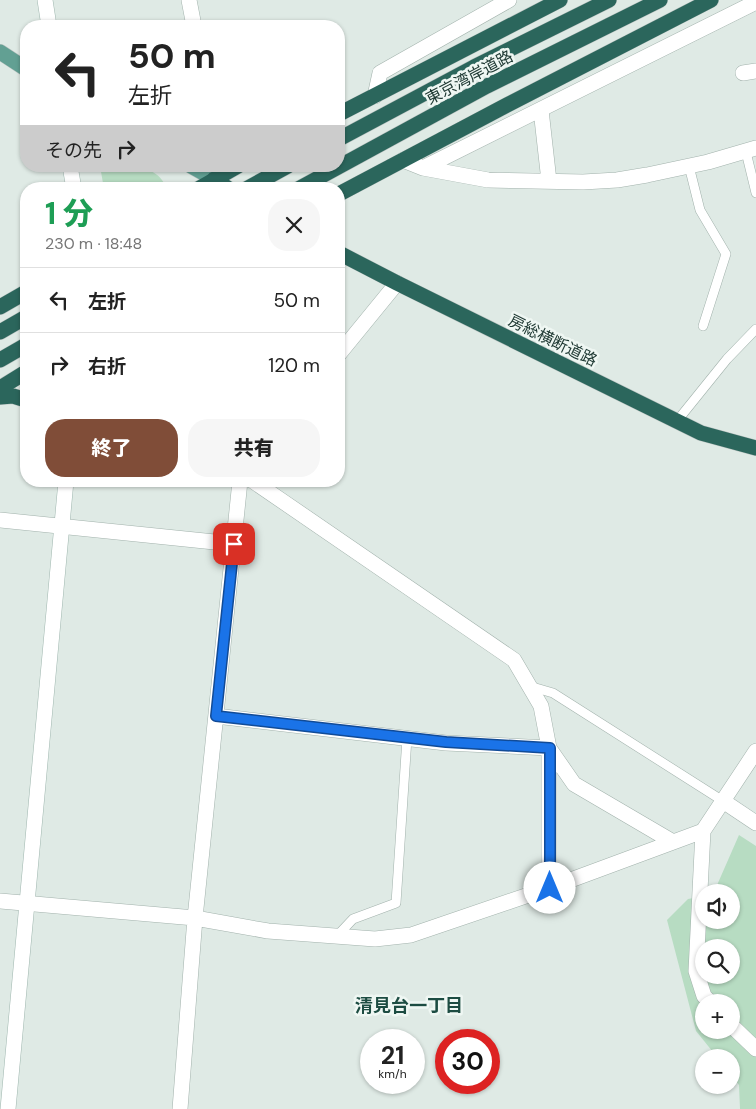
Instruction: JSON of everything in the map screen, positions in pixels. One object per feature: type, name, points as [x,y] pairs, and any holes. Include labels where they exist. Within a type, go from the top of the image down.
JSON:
[{"type":"highway","points":[[345,111],[560,0]]},
{"type":"highway","name":"東京湾岸道路","points":[[345,136],[474,67],[609,0]]},
{"type":"highway","name":"東京湾岸道路","points":[[345,163],[487,86],[660,0]]},
{"type":"highway","points":[[345,191],[507,104],[711,0]]},
{"type":"highway","points":[[209,182],[227,172]]},
{"type":"highway","points":[[259,182],[277,172]]},
{"type":"highway","name":"東京湾岸道路","points":[[311,182],[329,172]]},
{"type":"highway","points":[[214,179],[218,182]]},
{"type":"highway","name":"房総横断道路","points":[[345,256],[701,433],[756,448]]},
{"type":"highway","points":[[0,308],[20,296]]},
{"type":"highway","points":[[0,332],[20,320]]},
{"type":"highway","points":[[0,360],[20,348]]},
{"type":"highway","points":[[0,388],[20,376]]},
{"type":"highway","points":[[0,397],[13,396],[20,398]]},
{"type":"main road","points":[[0,52],[20,65]]},
{"type":"main road","points":[[203,172],[214,179]]},
{"type":"street","points":[[45,0],[48,20]]},
{"type":"street","points":[[190,0],[193,20]]},
{"type":"street","points":[[374,96],[380,73],[509,0]]},
{"type":"street","points":[[424,168],[756,2]]},
{"type":"street","points":[[541,110],[549,181]]},
{"type":"street","points":[[403,160],[424,168],[488,180],[584,182],[617,180],[647,175],[751,150]]},
{"type":"street","points":[[345,347],[397,283]]},
{"type":"street","points":[[8,1109],[65,487]]},
{"type":"street","points":[[180,1109],[195,918],[239,487]]},
{"type":"street","points":[[262,487],[514,660],[541,706],[550,748],[550,888]]},
{"type":"street","points":[[0,520],[234,544]]},
{"type":"street","points":[[216,716],[446,742],[550,748]]},
{"type":"street","points":[[550,748],[574,784],[674,842]]},
{"type":"street","points":[[703,994],[696,971],[703,831],[756,751]]},
{"type":"street","points":[[723,802],[756,823]]},
{"type":"street","points":[[0,901],[195,918],[268,931],[375,939],[410,935],[550,888],[703,831]]},
{"type":"street","points":[[740,1034],[756,1049]]},
{"type":"lane","points":[[751,150],[756,193]]},
{"type":"lane","points":[[689,166],[700,210],[726,254],[703,326]]},
{"type":"lane","points":[[677,421],[727,359],[756,329]]},
{"type":"lane","points":[[529,686],[553,693],[723,802]]},
{"type":"lane","points":[[336,937],[353,919],[396,903],[407,738]]},
{"type":"green space","points":[[101,172],[152,172],[163,182],[103,182]]},
{"type":"green space","points":[[739,835],[756,846],[756,1109],[740,1109],[740,1049],[711,1049],[702,1039],[740,1039],[740,994],[695,994],[695,1027],[667,920],[688,899],[695,898],[695,929],[740,929],[740,884],[718,884]]},
{"type":"district","name":"清見台一丁目","points":[[409,1006]]},
{"type":"route","points":[[234,544],[216,716],[446,742],[550,748],[550,888]]}]
